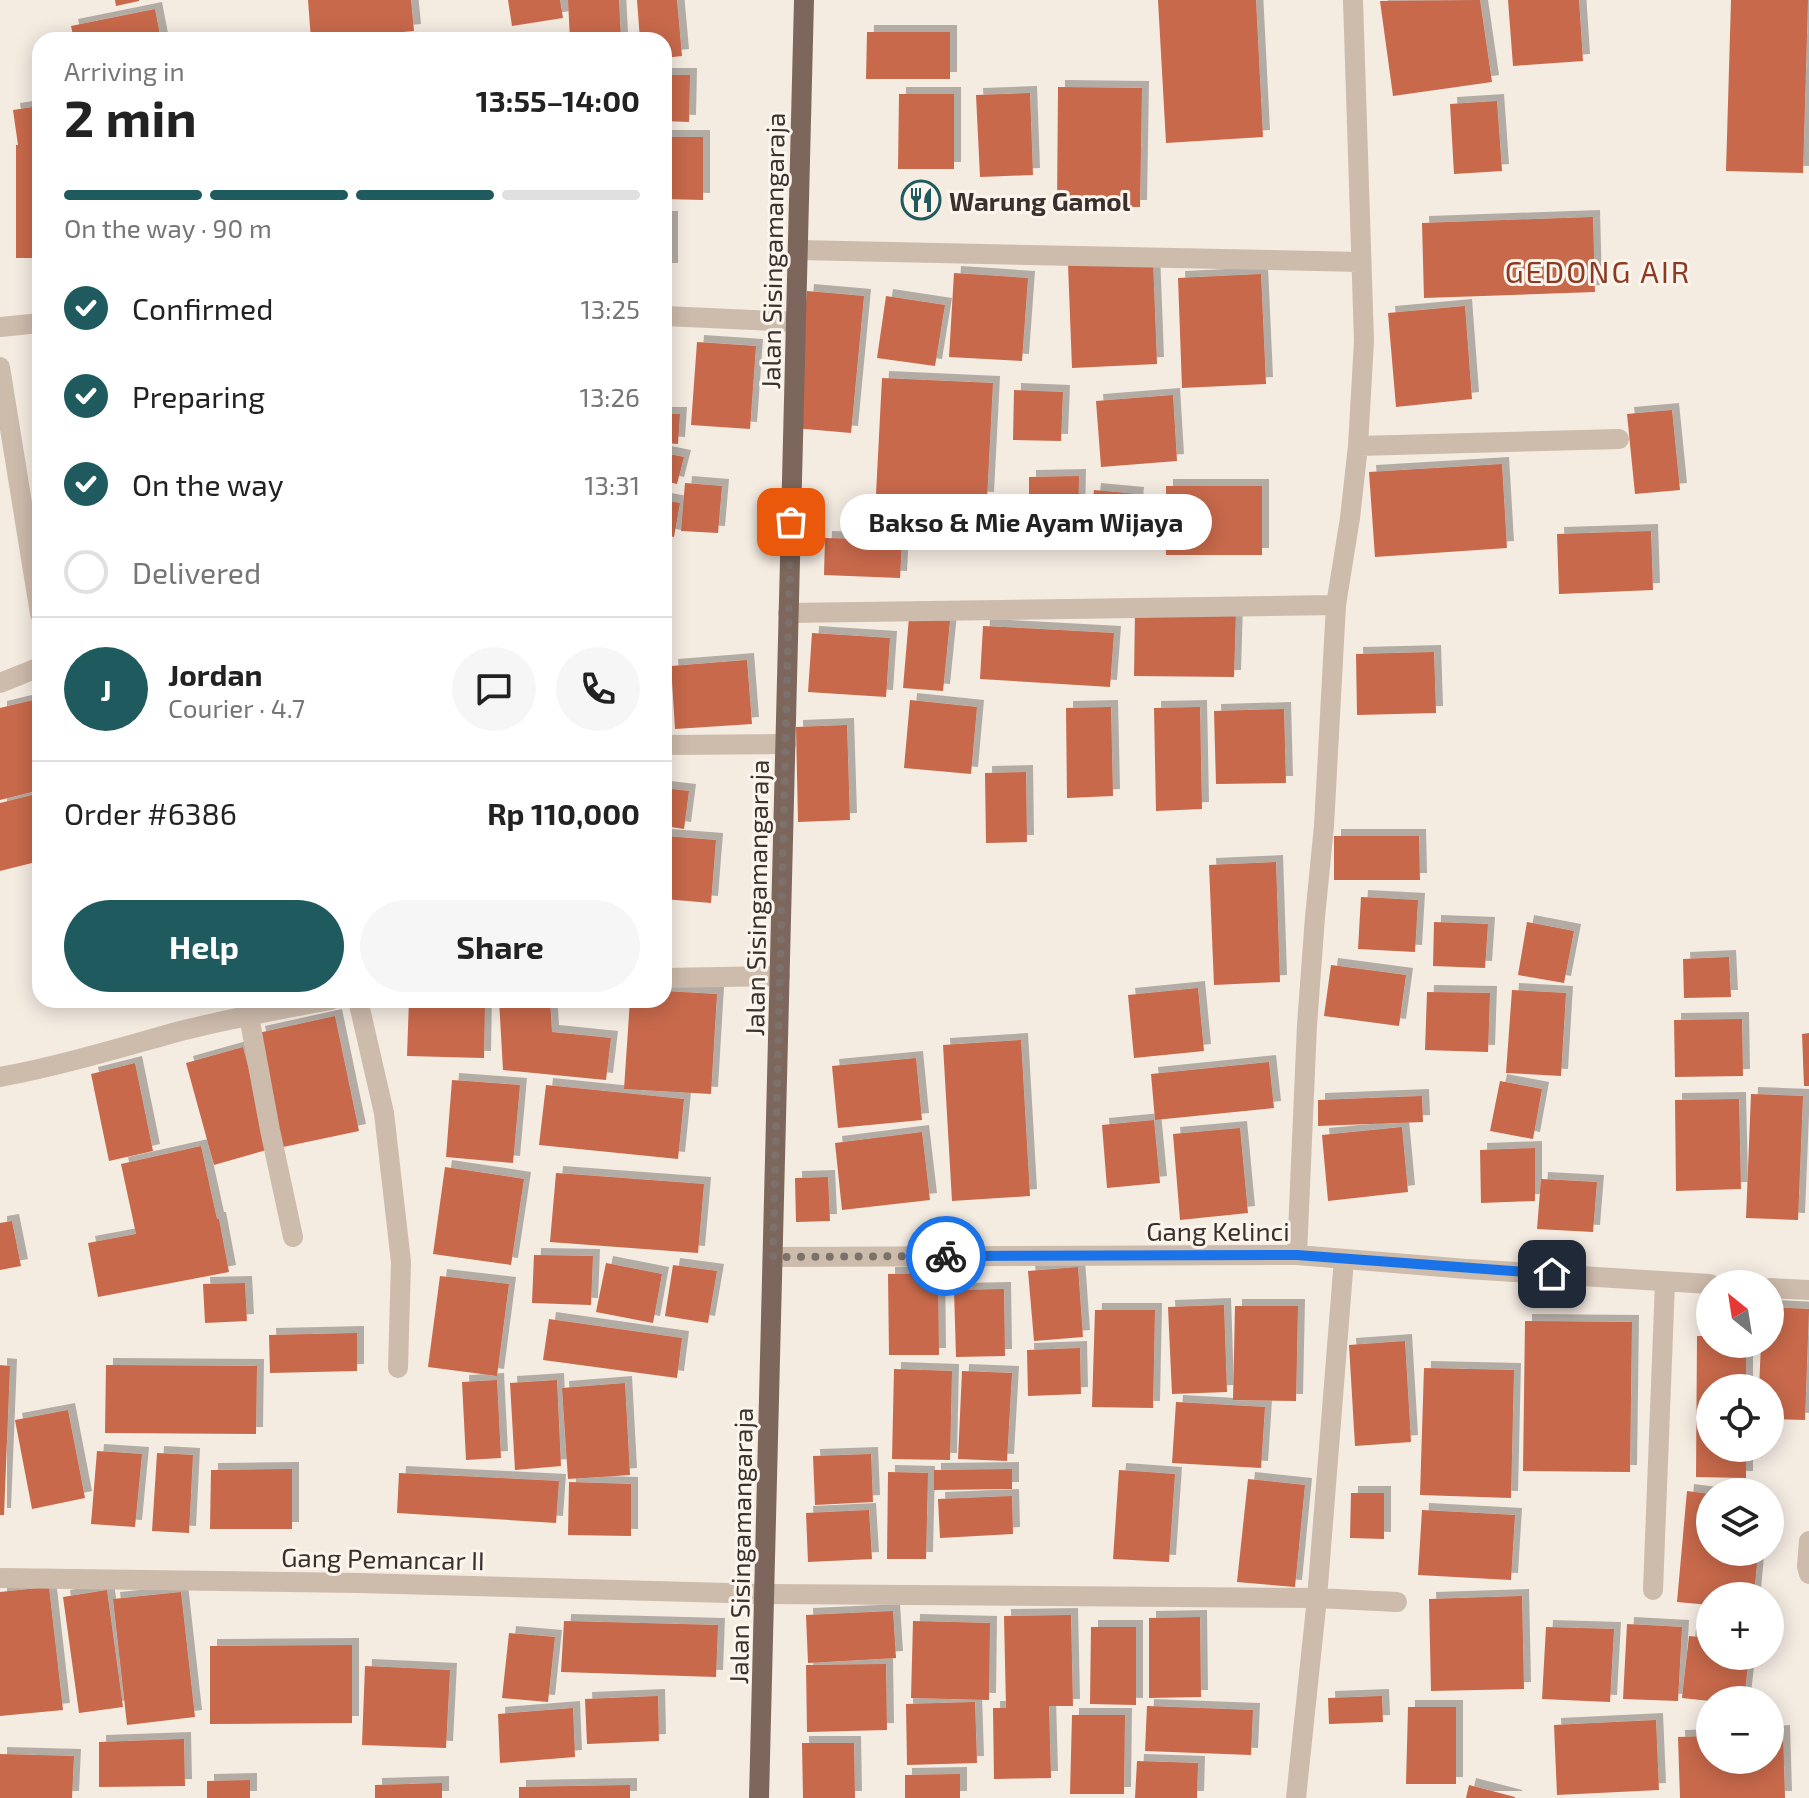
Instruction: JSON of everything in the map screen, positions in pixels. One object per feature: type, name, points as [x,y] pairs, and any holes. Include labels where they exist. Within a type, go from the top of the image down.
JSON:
[{"type":"main road","name":"Jalan Sisingamangaraja","points":[[759,1798],[804,0]]},
{"type":"street","points":[[1297,1255],[1307,1025],[1324,826],[1336,605],[1358,446],[1364,341],[1353,0]]},
{"type":"street","points":[[798,250],[1361,262]]},
{"type":"street","points":[[672,316],[796,322]]},
{"type":"street","points":[[0,327],[32,324]]},
{"type":"street","points":[[0,367],[32,565]]},
{"type":"street","points":[[1358,446],[1619,439]]},
{"type":"street","points":[[788,613],[1336,605]]},
{"type":"street","points":[[0,683],[32,670]]},
{"type":"street","points":[[672,745],[786,744]]},
{"type":"street","points":[[672,978],[780,976]]},
{"type":"street","points":[[0,1077],[290,1008]]},
{"type":"street","points":[[360,1008],[384,1113],[401,1262],[398,1368]]},
{"type":"street","points":[[249,1016],[293,1237]]},
{"type":"street","name":"Gang Kelinci","points":[[773,1257],[1297,1255],[1696,1283]]},
{"type":"street","points":[[1296,1798],[1317,1598],[1344,1259]]},
{"type":"street","points":[[1653,1590],[1665,1282]]},
{"type":"street","points":[[1784,1289],[1809,1290]]},
{"type":"street","points":[[1809,1541],[1809,1574]]},
{"type":"street","name":"Gang Pemancar II","points":[[0,1578],[359,1583],[765,1594],[1317,1598],[1397,1602]]},
{"type":"building","points":[[115,0],[139,0],[139,1],[116,6]]},
{"type":"building","points":[[308,0],[411,0],[414,31],[310,32]]},
{"type":"building","points":[[508,0],[560,0],[563,18],[512,26]]},
{"type":"building","points":[[568,0],[619,0],[621,32],[570,32]]},
{"type":"building","points":[[637,0],[677,0],[682,56],[672,57],[672,32],[639,32]]},
{"type":"building","points":[[1158,0],[1256,0],[1263,137],[1166,143]]},
{"type":"building","points":[[1480,0],[1492,82],[1393,96],[1380,1]]},
{"type":"building","points":[[1508,0],[1579,0],[1583,61],[1513,66]]},
{"type":"building","points":[[1731,0],[1808,0],[1803,173],[1726,171]]},
{"type":"building","points":[[155,9],[159,32],[72,32],[71,26]]},
{"type":"building","points":[[867,32],[950,32],[950,79],[866,79]]},
{"type":"building","points":[[672,75],[690,75],[689,122],[672,121]]},
{"type":"building","points":[[1058,87],[1142,88],[1140,207],[1057,207]]},
{"type":"building","points":[[1030,93],[1033,175],[980,177],[976,95]]},
{"type":"building","points":[[899,94],[954,94],[954,169],[898,169]]},
{"type":"building","points":[[1497,101],[1502,171],[1454,174],[1450,104]]},
{"type":"building","points":[[32,107],[32,258],[16,258],[18,145],[13,110]]},
{"type":"building","points":[[672,137],[703,137],[703,200],[672,199]]},
{"type":"building","points":[[1593,217],[1595,292],[1424,298],[1422,223]]},
{"type":"building","points":[[1153,260],[1157,364],[1072,368],[1068,264]]},
{"type":"building","points":[[954,273],[1028,278],[1022,361],[949,357]]},
{"type":"building","points":[[1261,274],[1266,384],[1182,388],[1178,278]]},
{"type":"building","points":[[807,291],[864,296],[851,433],[794,428]]},
{"type":"building","points":[[886,296],[945,305],[935,366],[877,358]]},
{"type":"building","points":[[1465,306],[1472,399],[1396,407],[1388,313]]},
{"type":"building","points":[[697,342],[756,346],[750,429],[691,425]]},
{"type":"building","points":[[882,378],[993,383],[987,499],[876,494]]},
{"type":"building","points":[[1014,390],[1063,392],[1061,441],[1013,440]]},
{"type":"building","points":[[1173,395],[1177,461],[1101,467],[1096,401]]},
{"type":"building","points":[[1672,410],[1680,490],[1635,494],[1627,414]]},
{"type":"building","points":[[672,414],[680,414],[678,444],[672,444]]},
{"type":"building","points":[[672,455],[684,457],[677,484],[672,483]]},
{"type":"building","points":[[1502,464],[1507,548],[1375,557],[1369,472]]},
{"type":"building","points":[[1079,476],[1078,526],[1029,527],[1029,477]]},
{"type":"building","points":[[685,483],[722,486],[718,533],[681,531]]},
{"type":"building","points":[[1166,486],[1262,486],[1262,555],[1166,555]]},
{"type":"building","points":[[1094,490],[1137,494],[1132,542],[1088,538]]},
{"type":"building","points":[[672,502],[680,503],[672,537]]},
{"type":"building","points":[[1651,531],[1653,590],[1559,594],[1557,534]]},
{"type":"building","points":[[825,538],[902,540],[900,578],[824,575]]},
{"type":"building","points":[[1135,611],[1236,611],[1234,677],[1134,676]]},
{"type":"building","points":[[909,617],[950,621],[943,691],[903,688]]},
{"type":"building","points":[[983,626],[1114,633],[1110,687],[980,679]]},
{"type":"building","points":[[812,633],[890,638],[886,697],[808,692]]},
{"type":"building","points":[[1434,652],[1436,713],[1357,715],[1356,654]]},
{"type":"building","points":[[747,660],[752,724],[675,729],[672,666]]},
{"type":"building","points":[[32,700],[32,792],[0,800],[0,708]]},
{"type":"building","points":[[910,700],[977,707],[971,774],[904,768]]},
{"type":"building","points":[[1111,707],[1113,796],[1067,798],[1066,708]]},
{"type":"building","points":[[1200,707],[1202,809],[1156,811],[1154,708]]},
{"type":"building","points":[[1284,709],[1286,783],[1216,784],[1214,711]]},
{"type":"building","points":[[847,725],[850,820],[798,822],[796,727]]},
{"type":"building","points":[[1026,772],[1027,842],[986,843],[985,773]]},
{"type":"building","points":[[672,789],[689,791],[684,829],[672,827]]},
{"type":"building","points":[[32,795],[32,863],[0,871],[0,803]]},
{"type":"building","points":[[1334,836],[1419,836],[1420,880],[1334,880]]},
{"type":"building","points":[[672,837],[716,840],[711,903],[672,900]]},
{"type":"building","points":[[1276,862],[1280,982],[1214,985],[1209,865]]},
{"type":"building","points":[[1361,897],[1418,900],[1415,952],[1358,949]]},
{"type":"building","points":[[1434,922],[1488,924],[1485,968],[1433,966]]},
{"type":"building","points":[[1527,922],[1574,931],[1564,983],[1518,975]]},
{"type":"building","points":[[1729,957],[1731,997],[1684,998],[1683,959]]},
{"type":"building","points":[[1331,965],[1406,975],[1399,1026],[1324,1016]]},
{"type":"building","points":[[1198,988],[1204,1051],[1134,1058],[1128,995]]},
{"type":"building","points":[[1512,990],[1566,993],[1561,1076],[1506,1073]]},
{"type":"building","points":[[672,991],[717,994],[711,1094],[624,1089],[629,1008],[672,1008]]},
{"type":"building","points":[[1427,992],[1490,993],[1488,1052],[1425,1050]]},
{"type":"building","points":[[409,1008],[485,1008],[484,1058],[407,1056]]},
{"type":"building","points":[[499,1008],[550,1008],[552,1032],[611,1038],[606,1080],[503,1070]]},
{"type":"building","points":[[335,1016],[359,1131],[283,1147],[258,1033]]},
{"type":"building","points":[[1742,1019],[1743,1076],[1675,1077],[1674,1020]]},
{"type":"building","points":[[1809,1033],[1809,1086],[1804,1086],[1802,1034]]},
{"type":"building","points":[[1021,1040],[1030,1196],[952,1201],[943,1045]]},
{"type":"building","points":[[243,1047],[270,1149],[214,1165],[186,1063]]},
{"type":"building","points":[[916,1058],[922,1120],[838,1128],[832,1066]]},
{"type":"building","points":[[1269,1062],[1274,1108],[1155,1120],[1151,1074]]},
{"type":"building","points":[[135,1063],[153,1151],[109,1161],[91,1074]]},
{"type":"building","points":[[452,1080],[520,1085],[513,1163],[446,1157]]},
{"type":"building","points":[[1500,1081],[1542,1089],[1533,1139],[1490,1131]]},
{"type":"building","points":[[546,1085],[684,1099],[678,1159],[539,1145]]},
{"type":"building","points":[[1751,1094],[1803,1096],[1798,1220],[1746,1218]]},
{"type":"building","points":[[1422,1096],[1423,1122],[1318,1126],[1318,1100]]},
{"type":"building","points":[[1739,1099],[1741,1189],[1676,1191],[1675,1100]]},
{"type":"building","points":[[1154,1120],[1160,1183],[1107,1188],[1102,1125]]},
{"type":"building","points":[[1402,1127],[1408,1192],[1328,1201],[1322,1135]]},
{"type":"building","points":[[1240,1128],[1248,1213],[1180,1220],[1173,1134]]},
{"type":"building","points":[[922,1132],[930,1200],[842,1210],[835,1143]]},
{"type":"building","points":[[201,1146],[229,1272],[98,1297],[88,1243],[136,1234],[121,1164]]},
{"type":"building","points":[[1535,1148],[1535,1201],[1481,1203],[1480,1150]]},
{"type":"building","points":[[445,1167],[524,1179],[511,1265],[433,1254]]},
{"type":"building","points":[[556,1173],[704,1184],[698,1253],[550,1242]]},
{"type":"building","points":[[828,1177],[830,1221],[796,1222],[795,1178]]},
{"type":"building","points":[[1541,1179],[1597,1182],[1593,1232],[1537,1229]]},
{"type":"building","points":[[12,1221],[21,1266],[0,1270],[0,1223]]},
{"type":"building","points":[[534,1255],[593,1256],[591,1305],[532,1303]]},
{"type":"building","points":[[606,1263],[662,1274],[653,1323],[596,1312]]},
{"type":"building","points":[[673,1265],[717,1271],[708,1323],[665,1316]]},
{"type":"building","points":[[1078,1267],[1083,1337],[1034,1341],[1028,1271]]},
{"type":"building","points":[[938,1273],[939,1355],[889,1355],[888,1274]]},
{"type":"building","points":[[440,1276],[509,1284],[497,1376],[428,1367]]},
{"type":"building","points":[[245,1283],[247,1321],[205,1323],[203,1284]]},
{"type":"building","points":[[1004,1289],[1005,1356],[956,1357],[954,1290]]},
{"type":"building","points":[[1224,1305],[1227,1392],[1172,1394],[1168,1307]]},
{"type":"building","points":[[1235,1306],[1298,1306],[1296,1401],[1233,1400]]},
{"type":"building","points":[[1784,1308],[1809,1309],[1805,1420],[1784,1419],[1784,1374],[1760,1374],[1760,1358],[1784,1358]]},
{"type":"building","points":[[1095,1310],[1155,1310],[1153,1408],[1092,1407]]},
{"type":"building","points":[[549,1319],[682,1338],[677,1378],[543,1360]]},
{"type":"building","points":[[1525,1321],[1632,1322],[1630,1472],[1523,1471]]},
{"type":"building","points":[[357,1333],[357,1371],[270,1373],[269,1335]]},
{"type":"building","points":[[1405,1341],[1411,1442],[1355,1446],[1349,1345]]},
{"type":"building","points":[[1080,1348],[1081,1394],[1028,1396],[1027,1350]]},
{"type":"building","points":[[1697,1358],[1746,1358],[1746,1374],[1697,1374]]},
{"type":"building","points":[[0,1365],[10,1366],[4,1515],[0,1515]]},
{"type":"building","points":[[106,1365],[257,1366],[256,1434],[105,1433]]},
{"type":"building","points":[[1424,1368],[1514,1370],[1511,1498],[1420,1495]]},
{"type":"building","points":[[894,1369],[952,1371],[950,1460],[892,1459]]},
{"type":"building","points":[[962,1371],[1012,1373],[1007,1461],[958,1459]]},
{"type":"building","points":[[497,1380],[501,1458],[466,1460],[462,1382]]},
{"type":"building","points":[[557,1380],[561,1466],[515,1470],[510,1383]]},
{"type":"building","points":[[625,1383],[630,1475],[568,1479],[562,1388]]},
{"type":"building","points":[[1176,1402],[1265,1407],[1261,1468],[1172,1463]]},
{"type":"building","points":[[68,1410],[85,1498],[32,1509],[15,1420]]},
{"type":"building","points":[[97,1451],[142,1454],[135,1527],[91,1524]]},
{"type":"building","points":[[157,1453],[193,1455],[189,1533],[152,1531]]},
{"type":"building","points":[[871,1454],[873,1502],[815,1505],[813,1456]]},
{"type":"building","points":[[1696,1462],[1746,1462],[1746,1478],[1696,1477]]},
{"type":"building","points":[[292,1469],[292,1529],[210,1529],[211,1470]]},
{"type":"building","points":[[1012,1469],[1012,1489],[934,1490],[934,1470]]},
{"type":"building","points":[[1119,1470],[1175,1474],[1169,1562],[1113,1559]]},
{"type":"building","points":[[888,1472],[928,1473],[926,1559],[887,1559]]},
{"type":"building","points":[[399,1473],[559,1481],[556,1523],[397,1513]]},
{"type":"building","points":[[1248,1479],[1305,1485],[1295,1587],[1237,1582]]},
{"type":"building","points":[[569,1482],[631,1484],[631,1536],[568,1535]]},
{"type":"building","points":[[1687,1491],[1696,1492],[1696,1566],[1757,1566],[1755,1582],[1696,1582],[1696,1604],[1677,1602]]},
{"type":"building","points":[[1351,1493],[1384,1493],[1384,1539],[1350,1538]]},
{"type":"building","points":[[1012,1496],[1013,1534],[940,1538],[938,1499]]},
{"type":"building","points":[[869,1510],[872,1559],[808,1562],[806,1513]]},
{"type":"building","points":[[1422,1510],[1515,1515],[1511,1580],[1418,1575]]},
{"type":"building","points":[[49,1587],[63,1710],[0,1716],[0,1592]]},
{"type":"building","points":[[107,1590],[123,1707],[79,1713],[63,1597]]},
{"type":"building","points":[[181,1592],[195,1717],[127,1725],[113,1599]]},
{"type":"building","points":[[1522,1596],[1524,1689],[1431,1691],[1429,1599]]},
{"type":"building","points":[[893,1611],[896,1658],[808,1663],[806,1615]]},
{"type":"building","points":[[1071,1615],[1073,1706],[1049,1706],[1051,1778],[994,1779],[993,1708],[1006,1708],[1004,1616]]},
{"type":"building","points":[[1200,1617],[1201,1697],[1149,1698],[1149,1618]]},
{"type":"building","points":[[564,1621],[718,1625],[716,1677],[561,1672]]},
{"type":"building","points":[[913,1621],[990,1623],[989,1700],[911,1698]]},
{"type":"building","points":[[1627,1624],[1682,1627],[1678,1701],[1623,1699]]},
{"type":"building","points":[[1091,1627],[1136,1627],[1136,1705],[1090,1704]]},
{"type":"building","points":[[1546,1627],[1614,1629],[1610,1702],[1542,1699]]},
{"type":"building","points":[[509,1633],[555,1637],[548,1702],[502,1698]]},
{"type":"building","points":[[1689,1636],[1696,1637],[1696,1670],[1747,1670],[1746,1686],[1696,1686],[1696,1700],[1682,1698]]},
{"type":"building","points":[[352,1645],[352,1723],[210,1724],[210,1646]]},
{"type":"building","points":[[886,1664],[887,1730],[807,1732],[806,1665]]},
{"type":"building","points":[[365,1666],[450,1670],[446,1748],[362,1745]]},
{"type":"building","points":[[658,1696],[659,1741],[587,1744],[585,1699]]},
{"type":"building","points":[[1382,1696],[1383,1722],[1329,1724],[1328,1698]]},
{"type":"building","points":[[975,1702],[977,1763],[907,1765],[906,1704]]},
{"type":"building","points":[[1147,1706],[1253,1710],[1251,1755],[1145,1751]]},
{"type":"building","points":[[1408,1707],[1456,1707],[1456,1784],[1406,1784]]},
{"type":"building","points":[[573,1708],[575,1757],[500,1763],[498,1714]]},
{"type":"building","points":[[1072,1715],[1125,1715],[1124,1794],[1070,1794]]},
{"type":"building","points":[[1656,1720],[1659,1790],[1557,1795],[1554,1725]]},
{"type":"building","points":[[1696,1736],[1696,1774],[1784,1774],[1784,1765],[1785,1798],[1680,1798],[1678,1737]]},
{"type":"building","points":[[184,1739],[185,1786],[99,1787],[99,1742]]},
{"type":"building","points":[[802,1743],[854,1743],[855,1798],[803,1798]]},
{"type":"building","points":[[0,1754],[74,1756],[72,1798],[0,1798]]},
{"type":"building","points":[[1137,1761],[1198,1763],[1197,1798],[1135,1798]]},
{"type":"building","points":[[960,1774],[960,1798],[905,1798],[905,1775]]},
{"type":"building","points":[[250,1780],[250,1798],[207,1798],[207,1781]]},
{"type":"building","points":[[442,1783],[442,1798],[375,1798],[375,1785]]},
{"type":"building","points":[[630,1785],[630,1798],[519,1798],[519,1787]]},
{"type":"building","points":[[1469,1785],[1515,1797],[1515,1798],[1466,1798]]},
{"type":"way so far","points":[[791,522],[773,1257],[946,1256]]},
{"type":"place","name":"Warung Gamol","points":[[921,200]]},
{"type":"place","name":"Bakso & Mie Ayam Wijaya","points":[[791,522]]},
{"type":"district","name":"GEDONG AIR","points":[[1598,271]]},
{"type":"route","points":[[946,1256],[1297,1255],[1552,1274]]}]
